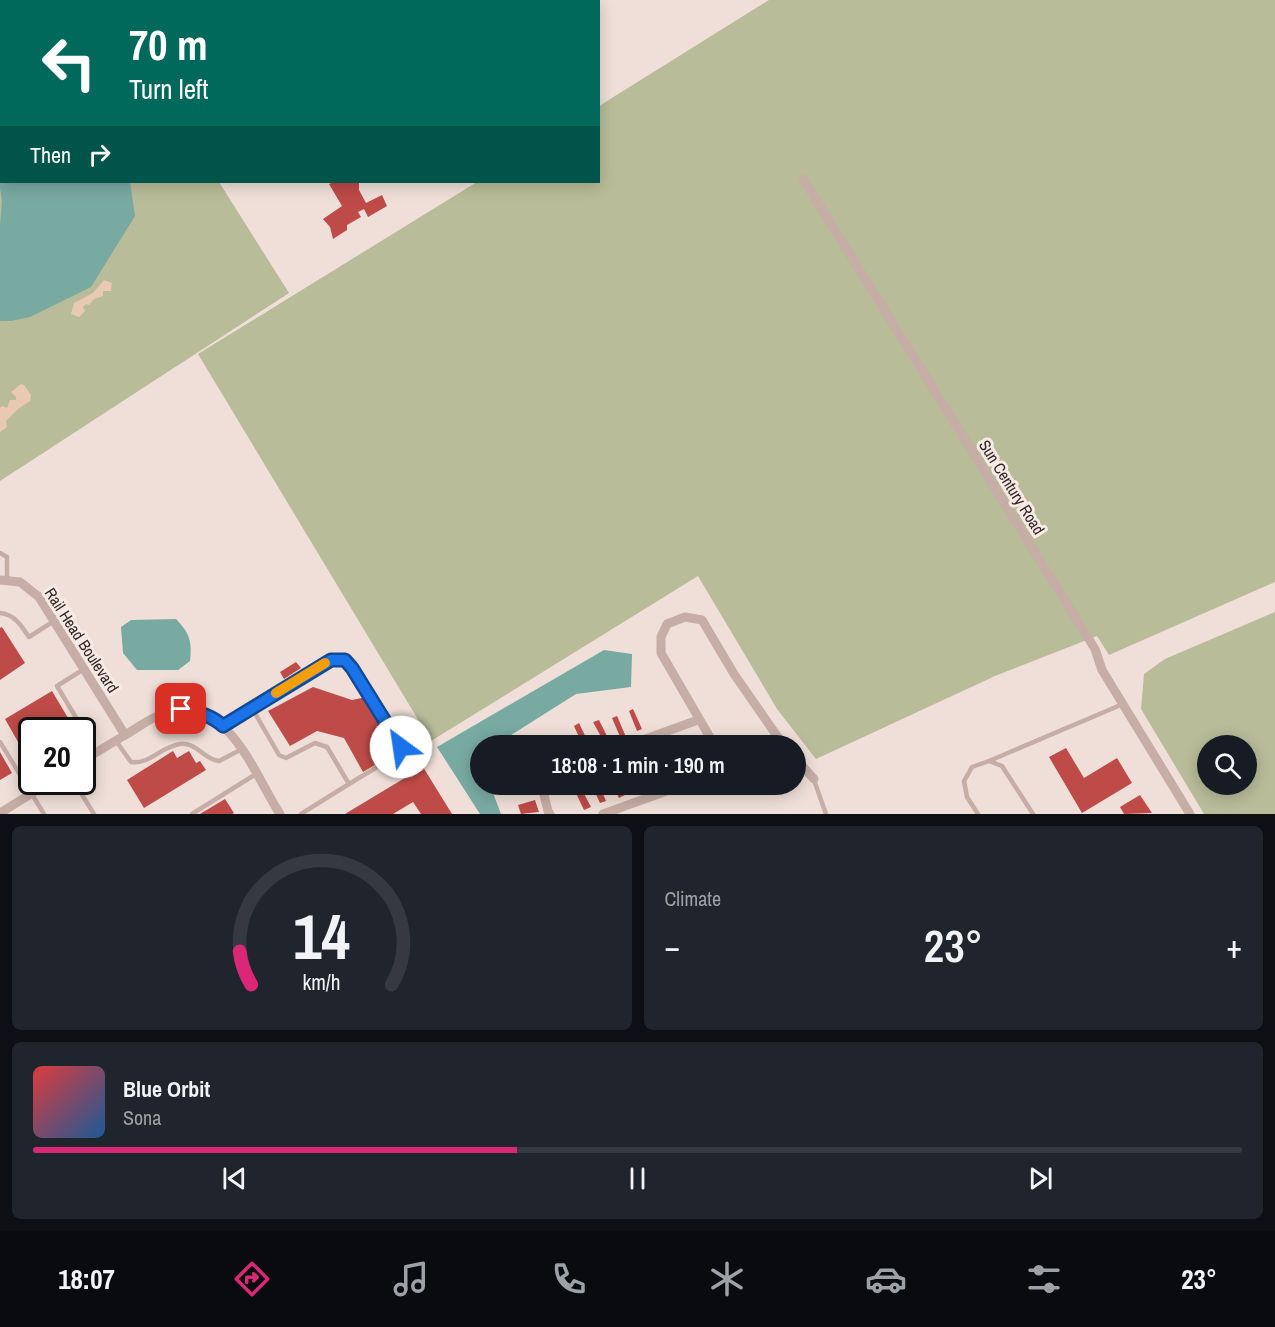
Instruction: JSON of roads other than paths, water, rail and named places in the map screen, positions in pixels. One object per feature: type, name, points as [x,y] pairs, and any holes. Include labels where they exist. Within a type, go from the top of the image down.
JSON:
[{"type":"street","name":"Sun Century Road","points":[[803,179],[1095,649],[1102,670],[1190,814]]},
{"type":"street","name":"Rail Head Boulevard","points":[[3,580],[21,582],[39,597],[125,735]]},
{"type":"street","points":[[708,735],[661,653],[661,637],[667,624],[685,617],[702,620],[734,674],[776,735]]},
{"type":"street","points":[[96,753],[160,714],[181,709],[200,712],[212,717],[223,726],[242,749],[279,814]]},
{"type":"street","points":[[656,735],[698,720]]},
{"type":"street","points":[[806,770],[814,779]]},
{"type":"street","points":[[0,813],[28,795]]},
{"type":"street","points":[[544,795],[550,814]]},
{"type":"street","points":[[603,814],[656,795]]},
{"type":"lane","points":[[0,554],[7,557],[3,580]]},
{"type":"lane","points":[[0,613],[9,614],[19,622],[30,637],[55,621]]},
{"type":"lane","points":[[223,726],[331,660],[345,660],[401,747],[397,755],[301,814]]},
{"type":"lane","points":[[76,717],[57,686],[84,669]]},
{"type":"lane","points":[[978,814],[967,796],[964,781],[972,767],[1123,704]]},
{"type":"lane","points":[[252,708],[279,755],[286,758],[315,743],[327,747],[349,784]]},
{"type":"lane","points":[[0,741],[18,771]]},
{"type":"lane","points":[[116,741],[131,762],[140,764],[163,749],[178,744],[195,746],[214,761],[219,761],[242,749]]},
{"type":"lane","points":[[988,761],[1002,766],[1033,814]]},
{"type":"lane","points":[[192,814],[256,774]]},
{"type":"lane","points":[[814,779],[826,814]]},
{"type":"lane","points":[[32,795],[44,814]]},
{"type":"lane","points":[[82,795],[94,814]]},
{"type":"water","points":[[0,183],[130,183],[135,216],[91,287],[30,317],[0,321],[2,201]]},
{"type":"water","points":[[176,619],[189,638],[190,661],[178,670],[137,670],[123,653],[121,627],[131,620]]},
{"type":"water","points":[[604,650],[632,654],[631,687],[576,694],[511,735],[470,735],[470,795],[494,795],[501,814],[480,814],[437,747]]}]
